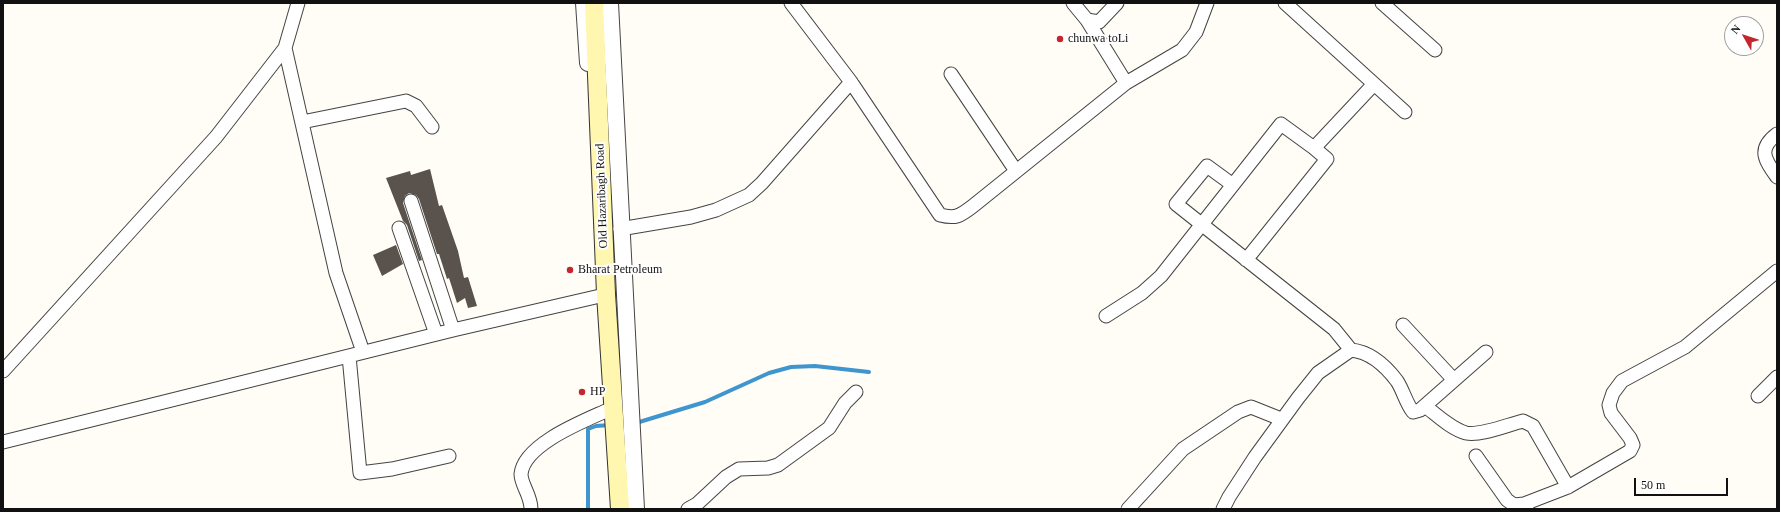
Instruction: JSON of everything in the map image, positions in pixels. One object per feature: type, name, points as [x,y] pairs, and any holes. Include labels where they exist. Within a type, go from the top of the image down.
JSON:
[{"type":"main road","name":"Old Hazaribagh Road","points":[[594,3],[606,294],[628,509]]},
{"type":"main road","name":"Old Hazaribagh Road","points":[[602,3],[614,293],[620,509]]},
{"type":"street","points":[[3,371],[216,137],[285,48],[298,3]]},
{"type":"street","points":[[584,3],[600,296],[618,423],[636,509]]},
{"type":"street","points":[[610,3],[620,229],[618,423],[611,509]]},
{"type":"street","points":[[791,3],[851,82],[940,215],[952,218],[962,214],[1126,82],[1182,50],[1196,32],[1207,3]]},
{"type":"street","points":[[1073,3],[1086,20],[1126,82]]},
{"type":"street","points":[[1086,20],[1099,22],[1117,3]]},
{"type":"street","points":[[1285,3],[1405,112]]},
{"type":"street","points":[[1382,3],[1435,50]]},
{"type":"street","points":[[285,48],[336,273],[363,352]]},
{"type":"street","points":[[951,74],[1016,171]]},
{"type":"street","points":[[620,229],[691,217],[716,210],[749,195],[776,168],[851,82]]},
{"type":"street","points":[[1314,148],[1374,84]]},
{"type":"street","points":[[302,122],[406,101],[416,106],[432,127]]},
{"type":"street","points":[[1106,316],[1142,293],[1161,276],[1281,124],[1327,159],[1246,260]]},
{"type":"street","points":[[1777,134],[1767,144],[1764,154],[1767,163],[1777,176]]},
{"type":"street","points":[[1233,185],[1207,166],[1176,204],[1334,329],[1351,350]]},
{"type":"street","points":[[411,202],[453,330]]},
{"type":"street","points":[[399,228],[436,334]]},
{"type":"street","points":[[1476,456],[1507,500],[1514,505],[1526,507],[1568,487],[1630,451],[1633,445],[1630,438],[1610,413],[1609,405],[1613,393],[1622,381],[1685,347],[1777,271]]},
{"type":"street","points":[[3,442],[436,334],[600,296]]},
{"type":"street","points":[[1403,325],[1454,380]]},
{"type":"street","points":[[1223,509],[1229,497],[1282,419],[1318,373],[1351,350],[1360,351],[1374,357],[1397,382],[1413,412],[1425,406],[1486,352]]},
{"type":"street","points":[[349,356],[360,473],[392,469],[449,456]]},
{"type":"street","points":[[1758,396],[1777,377]]},
{"type":"street","points":[[688,509],[697,504],[726,477],[738,469],[768,468],[778,465],[829,428],[843,406],[856,392]]},
{"type":"street","points":[[1425,406],[1453,428],[1467,433],[1478,433],[1523,421],[1529,423],[1533,426],[1568,487]]},
{"type":"street","points":[[1128,509],[1183,449],[1238,412],[1251,407],[1282,419]]},
{"type":"street","points":[[531,509],[531,498],[521,475],[523,466],[531,455],[551,437],[618,423]]},
{"type":"building","points":[[430,169],[439,206],[442,205],[458,251],[464,278],[468,277],[477,306],[468,308],[465,298],[457,303],[449,278],[447,279],[439,254],[437,254],[419,199],[416,195],[409,193],[405,196],[403,203],[422,260],[419,261],[407,225],[403,221],[386,178],[410,171],[411,175]]},
{"type":"building","points":[[396,245],[403,264],[382,276],[373,255]]},
{"type":"waterway","points":[[636,423],[705,402],[769,373],[791,367],[815,366],[869,372]]},
{"type":"waterway","points":[[588,509],[588,429],[596,426],[611,425]]},
{"type":"place","name":"chunwa toLi","points":[[1060,39]]},
{"type":"place","name":"Bharat Petroleum","points":[[570,270]]},
{"type":"place","name":"HP","points":[[582,392]]}]
